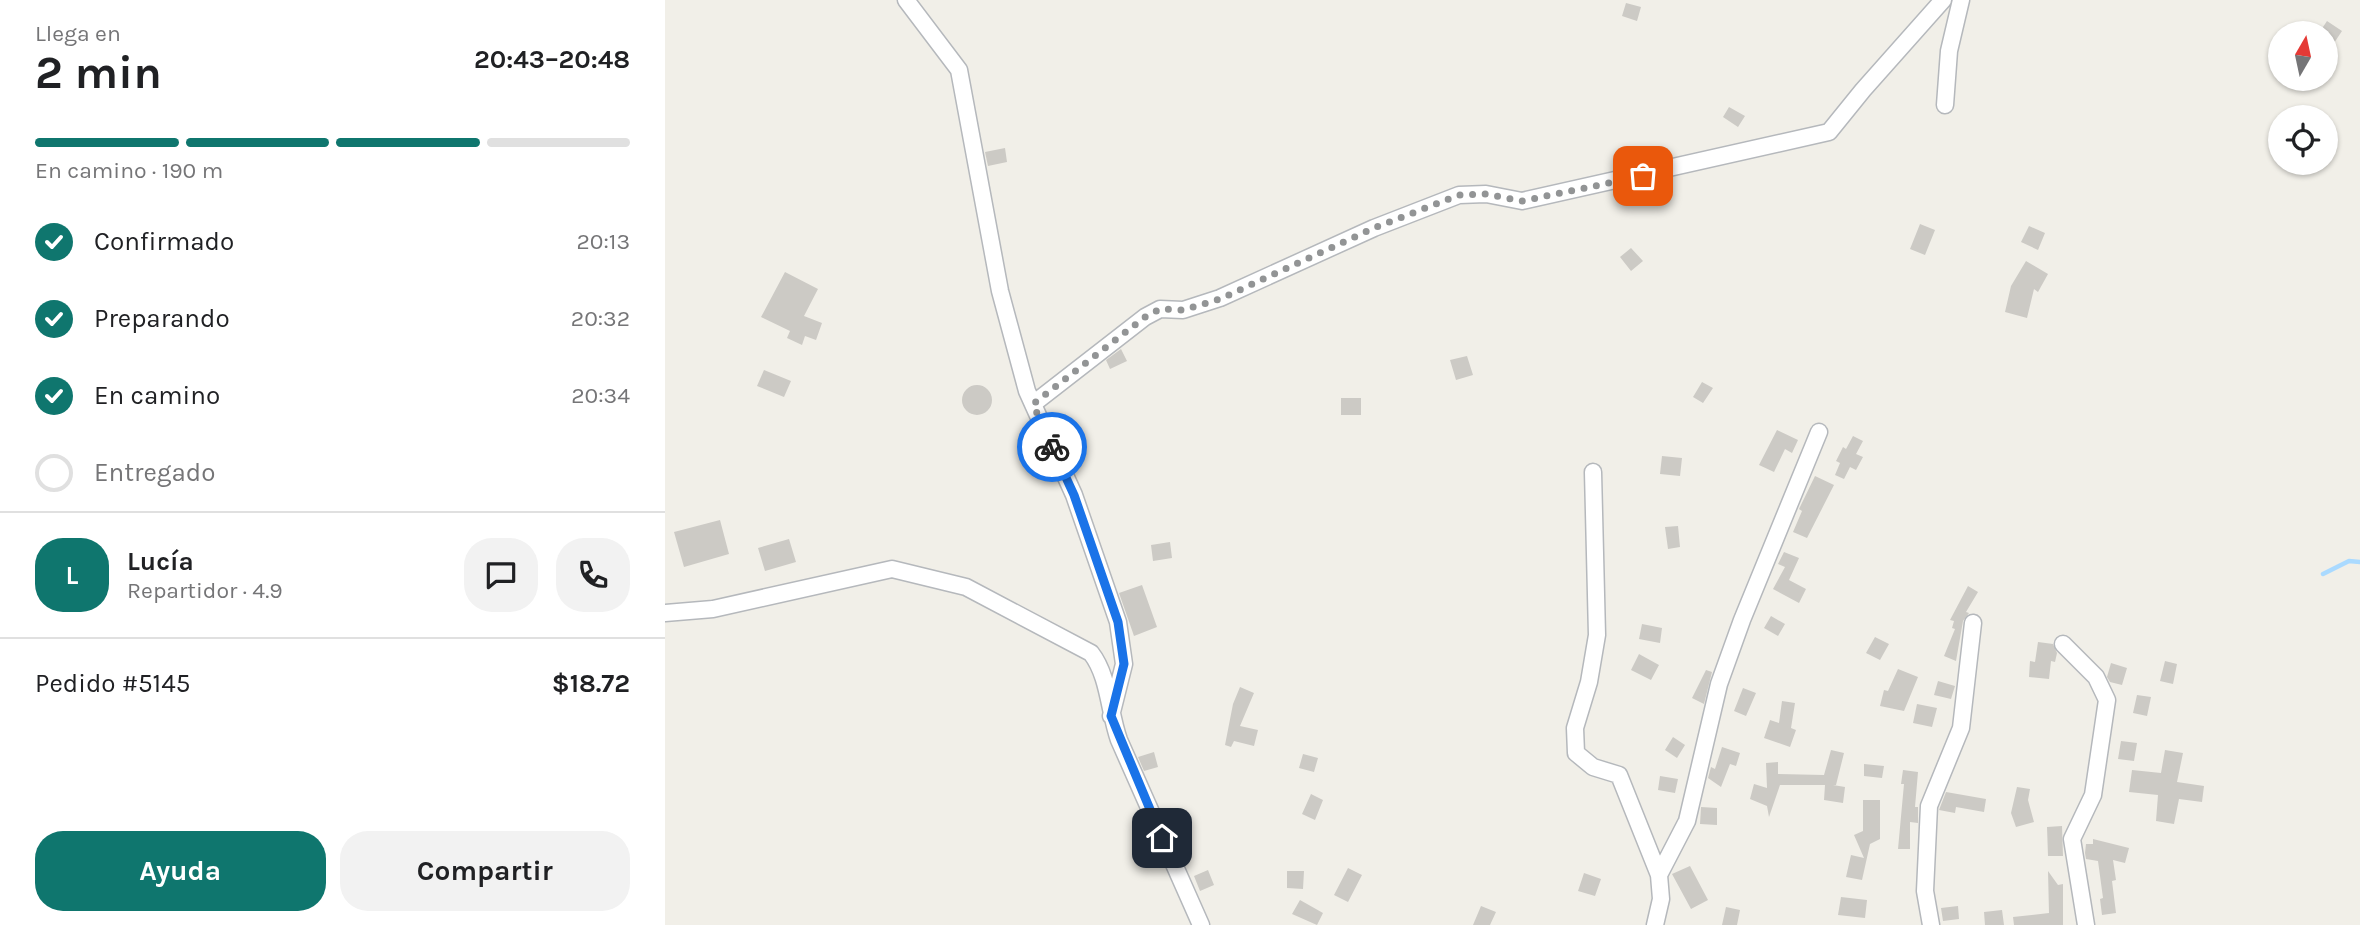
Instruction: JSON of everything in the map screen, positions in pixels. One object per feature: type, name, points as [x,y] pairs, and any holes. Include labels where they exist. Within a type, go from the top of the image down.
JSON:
[{"type":"street","points":[[906,0],[960,70],[1000,291],[1033,404],[1074,495],[1118,622],[1124,664],[1111,716]]},
{"type":"street","points":[[1033,404],[1145,317],[1160,309],[1183,310],[1220,299],[1374,228],[1459,195],[1486,194],[1522,201],[1829,132],[1943,0]]},
{"type":"street","points":[[1945,105],[1949,51],[1961,0]]},
{"type":"street","points":[[1659,875],[1687,821],[1719,684],[1742,620],[1819,432]]},
{"type":"street","points":[[1593,472],[1597,635],[1589,682],[1574,728],[1576,753],[1593,766],[1619,775],[1659,875],[1661,899],[1655,925]]},
{"type":"street","points":[[665,612],[713,609],[892,569],[966,587],[1091,653],[1100,665],[1111,716],[1201,925]]},
{"type":"street","points":[[665,620],[682,611]]},
{"type":"street","points":[[1931,925],[1925,891],[1929,806],[1961,729],[1973,623]]},
{"type":"street","points":[[2063,644],[2096,677],[2107,700],[2093,794],[2073,839],[2087,925]]},
{"type":"building","points":[[1626,3],[1641,7],[1637,21],[1622,16]]},
{"type":"building","points":[[1729,107],[1745,116],[1738,127],[1723,117]]},
{"type":"building","points":[[1005,148],[1007,162],[988,166],[985,152]]},
{"type":"building","points":[[1920,224],[1935,230],[1925,255],[1910,249]]},
{"type":"building","points":[[2029,226],[2045,233],[2038,250],[2021,242]]},
{"type":"building","points":[[1631,248],[1643,261],[1631,271],[1620,257]]},
{"type":"building","points":[[2026,261],[2048,274],[2038,292],[2034,289],[2027,318],[2005,312],[2011,286]]},
{"type":"building","points":[[785,272],[818,289],[804,316],[822,323],[816,340],[805,336],[802,345],[787,338],[790,331],[761,317]]},
{"type":"building","points":[[1121,349],[1127,361],[1110,369],[1106,360]]},
{"type":"building","points":[[1467,356],[1473,375],[1456,380],[1450,360]]},
{"type":"building","points":[[764,370],[791,381],[784,397],[757,386]]},
{"type":"building","points":[[1702,382],[1713,388],[1703,403],[1693,397]]},
{"type":"building","points":[[977,385],[988,389],[992,400],[988,411],[977,415],[966,411],[962,400],[966,389]]},
{"type":"building","points":[[1341,398],[1361,398],[1361,415],[1341,415]]},
{"type":"building","points":[[1777,430],[1798,440],[1792,453],[1785,449],[1774,472],[1759,465]]},
{"type":"building","points":[[1853,436],[1863,441],[1856,454],[1863,457],[1856,470],[1850,467],[1844,479],[1835,475],[1840,463],[1836,461]]},
{"type":"building","points":[[1662,456],[1682,458],[1680,476],[1660,474]]},
{"type":"building","points":[[1815,476],[1834,485],[1807,538],[1793,532],[1802,511],[1799,509]]},
{"type":"building","points":[[720,520],[729,554],[684,567],[674,532]]},
{"type":"building","points":[[1678,526],[1680,547],[1668,549],[1665,527]]},
{"type":"building","points":[[789,539],[796,562],[765,571],[758,548]]},
{"type":"building","points":[[1170,542],[1172,558],[1153,561],[1151,545]]},
{"type":"building","points":[[1784,552],[1799,558],[1789,580],[1806,589],[1799,603],[1773,589],[1785,567],[1778,564]]},
{"type":"building","points":[[1142,585],[1157,627],[1134,636],[1119,593]]},
{"type":"building","points":[[1968,586],[1978,592],[1963,621],[1956,661],[1944,656],[1955,629],[1952,628],[1954,621],[1950,620]]},
{"type":"building","points":[[1771,616],[1785,624],[1778,636],[1764,628]]},
{"type":"building","points":[[1642,624],[1662,628],[1660,643],[1639,639]]},
{"type":"building","points":[[1875,637],[1889,644],[1880,660],[1866,653]]},
{"type":"building","points":[[2038,642],[2053,644],[2057,653],[2055,662],[2051,661],[2049,679],[2029,677],[2030,661],[2035,662]]},
{"type":"building","points":[[1639,654],[1659,665],[1651,680],[1631,670]]},
{"type":"building","points":[[2165,661],[2177,664],[2173,684],[2160,681]]},
{"type":"building","points":[[2111,663],[2127,668],[2122,685],[2110,682],[2107,677]]},
{"type":"building","points":[[1898,669],[1918,677],[1904,711],[1880,706],[1884,690],[1888,691]]},
{"type":"building","points":[[1706,670],[1712,672],[1704,704],[1692,698]]},
{"type":"building","points":[[1938,681],[1955,686],[1951,699],[1934,695]]},
{"type":"building","points":[[1240,687],[1254,693],[1240,726],[1258,730],[1254,746],[1234,741],[1231,747],[1225,745],[1233,704]]},
{"type":"building","points":[[1743,688],[1756,693],[1746,716],[1734,711]]},
{"type":"building","points":[[2137,695],[2151,697],[2147,716],[2133,713]]},
{"type":"building","points":[[1782,701],[1795,703],[1791,728],[1796,730],[1790,747],[1764,738],[1770,720],[1779,723]]},
{"type":"building","points":[[1917,704],[1937,708],[1932,727],[1913,723]]},
{"type":"building","points":[[1673,737],[1685,745],[1677,758],[1665,750]]},
{"type":"building","points":[[2121,741],[2137,743],[2134,761],[2118,759]]},
{"type":"building","points":[[1722,747],[1740,753],[1736,766],[1730,764],[1721,787],[1708,778],[1711,767],[1715,769]]},
{"type":"building","points":[[1831,750],[1844,753],[1836,785],[1833,785],[1845,787],[1843,803],[1824,800],[1825,785],[1780,785],[1769,817],[1767,806],[1750,799],[1754,784],[1767,788],[1766,763],[1778,762],[1778,774],[1824,775]]},
{"type":"building","points":[[2165,750],[2183,753],[2177,782],[2204,786],[2202,802],[2179,799],[2174,824],[2156,821],[2158,795],[2129,792],[2132,770],[2161,773]]},
{"type":"building","points":[[1154,752],[1158,767],[1144,771],[1138,757]]},
{"type":"building","points":[[1303,754],[1318,758],[1314,772],[1299,768]]},
{"type":"building","points":[[1864,764],[1884,766],[1882,778],[1864,776]]},
{"type":"building","points":[[1903,770],[1918,772],[1915,807],[1918,807],[1918,823],[1910,822],[1910,849],[1898,849]]},
{"type":"building","points":[[1660,776],[1678,779],[1675,793],[1658,790]]},
{"type":"building","points":[[2017,787],[2030,789],[2028,800],[2034,822],[2016,827],[2011,813]]},
{"type":"building","points":[[1946,792],[1986,799],[1984,812],[1956,807],[1955,813],[1939,810]]},
{"type":"building","points":[[1311,794],[1323,800],[1315,820],[1302,814]]},
{"type":"building","points":[[1863,800],[1880,800],[1880,839],[1870,844],[1862,880],[1846,877],[1851,855],[1864,858],[1854,835],[1863,831]]},
{"type":"building","points":[[1701,807],[1717,808],[1717,825],[1700,824]]},
{"type":"building","points":[[2062,826],[2063,856],[2048,856],[2047,827]]},
{"type":"building","points":[[2093,839],[2129,848],[2125,863],[2113,860],[2116,880],[2112,881],[2116,913],[2102,915],[2100,899],[2103,898],[2098,861],[2086,859],[2085,853],[2086,844],[2093,844]]},
{"type":"building","points":[[1690,866],[1708,900],[1691,909],[1672,874]]},
{"type":"building","points":[[1348,868],[1362,875],[1348,902],[1334,895]]},
{"type":"building","points":[[1208,870],[1214,885],[1200,891],[1194,876]]},
{"type":"building","points":[[1287,871],[1304,871],[1303,889],[1287,888]]},
{"type":"building","points":[[2048,871],[2058,885],[2063,884],[2063,925],[2014,925],[2013,917],[2049,913]]},
{"type":"building","points":[[1584,873],[1601,879],[1595,896],[1578,891]]},
{"type":"building","points":[[1841,897],[1867,900],[1865,918],[1838,915]]},
{"type":"building","points":[[1300,900],[1323,913],[1317,925],[1292,914]]},
{"type":"building","points":[[1481,906],[1496,912],[1490,925],[1473,925]]},
{"type":"building","points":[[1958,906],[1959,919],[1943,921],[1941,908]]},
{"type":"building","points":[[1726,907],[1740,910],[1737,925],[1722,925]]},
{"type":"building","points":[[2002,910],[2004,925],[1985,925],[1984,912]]},
{"type":"waterway","points":[[2323,574],[2349,561],[2360,562]]},
{"type":"way so far","points":[[1052,447],[1033,404],[1145,317],[1160,309],[1183,310],[1220,299],[1374,228],[1459,195],[1486,194],[1522,201],[1643,176]]},
{"type":"route","points":[[1052,447],[1074,495],[1118,622],[1124,664],[1111,716],[1162,838]]}]
